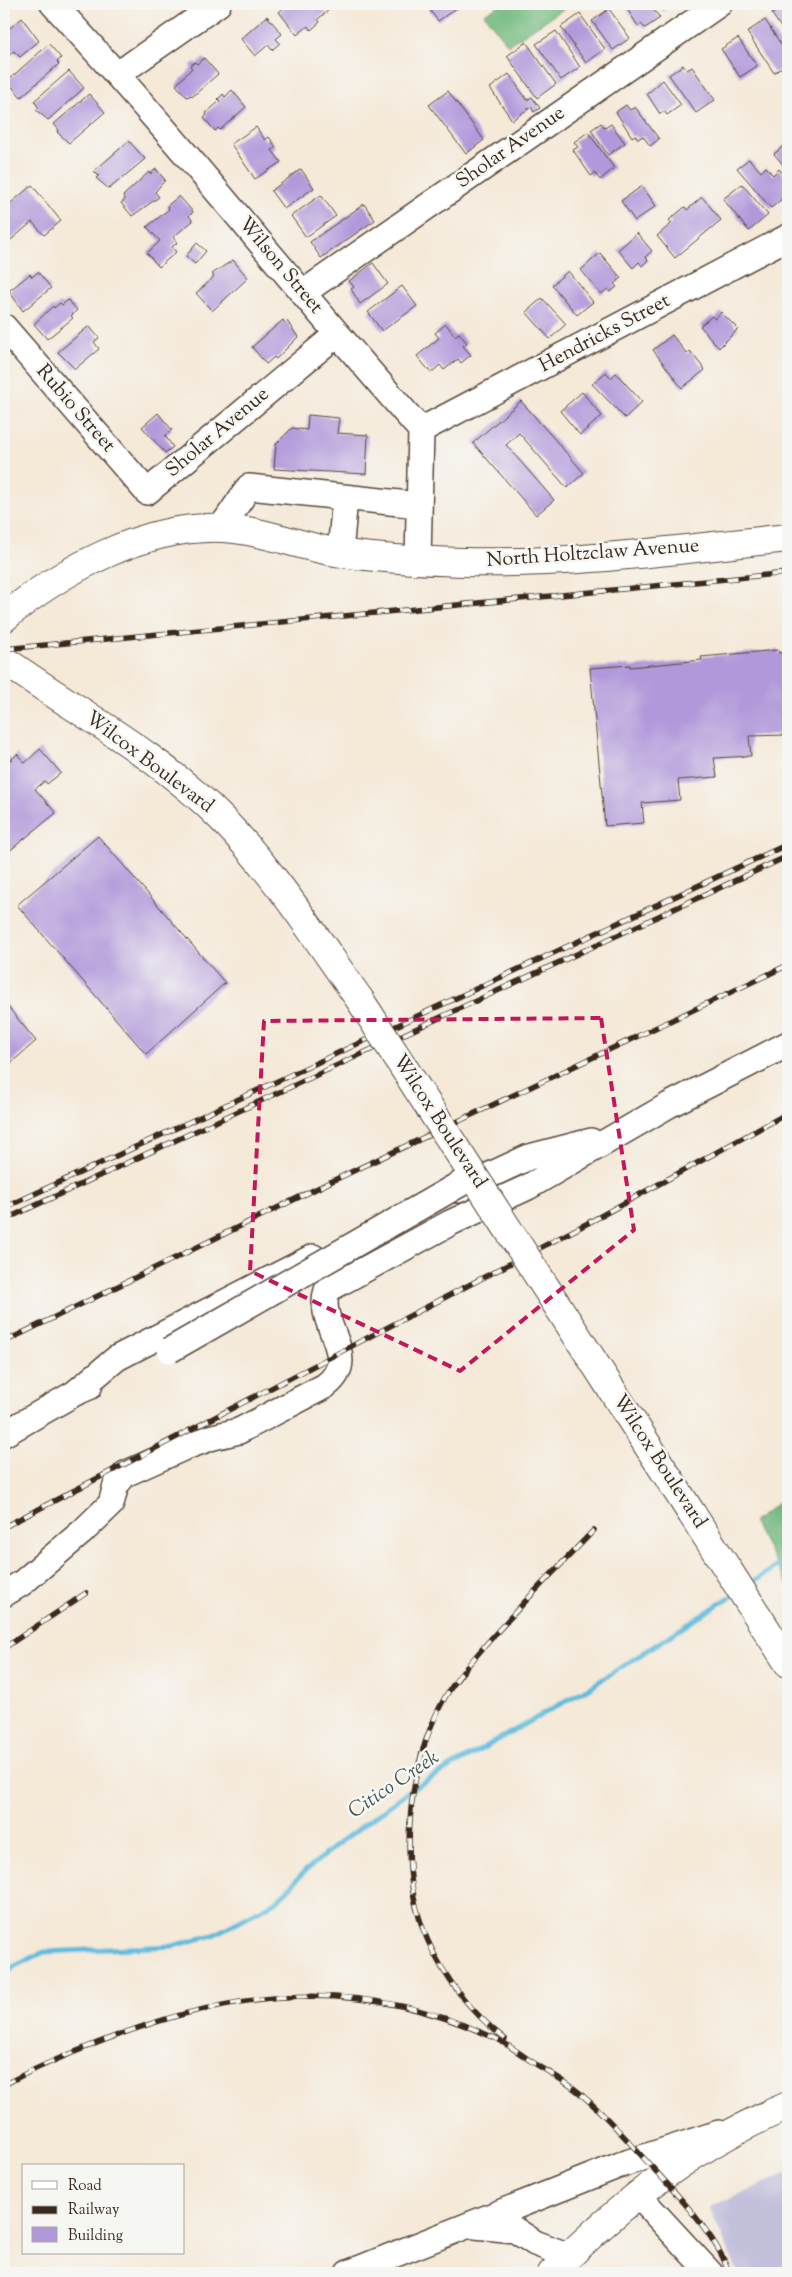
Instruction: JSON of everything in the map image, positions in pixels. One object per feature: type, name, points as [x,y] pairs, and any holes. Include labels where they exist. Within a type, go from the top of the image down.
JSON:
[{"type":"main road","name":"North Holtzclaw Avenue","points":[[4,618],[48,584],[101,556],[172,534],[221,528],[259,533],[340,553],[418,560],[510,562],[556,561],[788,538]]},
{"type":"main road","name":"Wilcox Boulevard","points":[[4,660],[113,732],[168,772],[221,818],[271,873],[360,1000],[788,1663]]},
{"type":"main road","points":[[561,2265],[637,2194],[686,2158],[741,2126],[788,2106]]},
{"type":"street","name":"Wilson Street","points":[[53,4],[118,74],[304,292],[336,335],[421,430]]},
{"type":"street","points":[[118,74],[218,4]]},
{"type":"street","name":"Sholar Avenue","points":[[304,292],[719,4]]},
{"type":"street","name":"Hendricks Street","points":[[421,430],[788,237]]},
{"type":"street","name":"Rubio Street","points":[[4,326],[147,492]]},
{"type":"street","name":"Sholar Avenue","points":[[147,492],[336,335]]},
{"type":"street","points":[[418,560],[421,430]]},
{"type":"street","points":[[221,528],[249,487],[418,505]]},
{"type":"street","points":[[340,553],[345,498]]},
{"type":"street","points":[[4,1594],[22,1583],[100,1515],[111,1504],[116,1485],[125,1474],[213,1436],[239,1431],[336,1378],[340,1366],[339,1352],[325,1313],[324,1300],[327,1290],[450,1223],[528,1187],[669,1105],[788,1044]]},
{"type":"street","points":[[75,1393],[117,1358],[296,1264],[529,1157],[629,1129]]},
{"type":"street","points":[[4,1434],[75,1393],[117,1376],[170,1350],[474,1176]]},
{"type":"street","points":[[348,2273],[620,2165],[741,2126]]},
{"type":"street","points":[[637,2194],[710,2273]]},
{"type":"street","points":[[470,2226],[515,2230],[535,2242],[561,2265]]},
{"type":"highlighted area","points":[[601,1018],[634,1230],[460,1371],[250,1271],[264,1021]]},
{"type":"shaded area","points":[[788,2173],[788,2273],[738,2273],[709,2207]]},
{"type":"green space","points":[[502,4],[571,4],[508,45],[484,14]]},
{"type":"green space","points":[[788,1495],[788,1585],[753,1522]]},
{"type":"building","points":[[289,4],[326,4],[330,9],[318,19],[320,22],[311,30],[308,26],[297,35],[279,12]]},
{"type":"building","points":[[425,4],[462,4],[438,21]]},
{"type":"building","points":[[624,4],[649,4],[660,18],[645,28],[641,24],[638,26]]},
{"type":"building","points":[[658,4],[673,4],[663,11]]},
{"type":"building","points":[[788,4],[788,38],[772,14]]},
{"type":"building","points":[[609,9],[630,38],[613,50],[592,21]]},
{"type":"building","points":[[580,14],[605,49],[586,63],[561,27]]},
{"type":"building","points":[[267,16],[282,34],[276,39],[280,43],[272,50],[268,45],[255,56],[241,39]]},
{"type":"building","points":[[22,18],[39,41],[20,57],[14,51],[4,60],[4,33]]},
{"type":"building","points":[[765,20],[788,55],[788,63],[774,73],[747,32]]},
{"type":"building","points":[[556,31],[580,67],[561,80],[536,44]]},
{"type":"building","points":[[738,38],[757,66],[740,77],[721,49]]},
{"type":"building","points":[[526,42],[556,84],[537,98],[507,56]]},
{"type":"building","points":[[49,44],[61,58],[57,62],[59,64],[21,97],[7,81]]},
{"type":"building","points":[[204,58],[218,74],[192,97],[191,95],[187,97],[176,85],[192,68],[190,66],[195,62],[197,64]]},
{"type":"building","points":[[683,65],[687,70],[692,67],[715,100],[696,113],[669,75]]},
{"type":"building","points":[[69,71],[84,88],[48,120],[36,110],[39,108],[34,101]]},
{"type":"building","points":[[509,74],[527,100],[532,97],[540,108],[534,112],[531,107],[512,120],[490,88]]},
{"type":"building","points":[[663,80],[681,105],[667,115],[664,111],[660,114],[647,94]]},
{"type":"building","points":[[232,90],[246,107],[220,130],[218,128],[215,131],[204,118],[207,115],[206,113],[220,101],[218,99],[223,94],[225,97]]},
{"type":"building","points":[[448,91],[484,140],[466,154],[429,105]]},
{"type":"building","points":[[89,94],[105,112],[69,143],[57,132],[59,130],[54,124]]},
{"type":"building","points":[[626,105],[630,110],[635,107],[659,139],[650,146],[643,136],[638,139],[635,135],[632,137],[616,112]]},
{"type":"building","points":[[601,123],[605,128],[611,124],[625,143],[608,155],[591,130]]},
{"type":"building","points":[[256,127],[265,140],[269,137],[276,147],[272,150],[281,162],[255,179],[231,144]]},
{"type":"building","points":[[588,132],[614,168],[600,180],[595,173],[591,176],[573,150],[578,147],[574,142]]},
{"type":"building","points":[[129,141],[145,159],[109,189],[96,178],[99,176],[94,171]]},
{"type":"building","points":[[788,142],[788,170],[774,154]]},
{"type":"building","points":[[749,159],[761,172],[766,167],[773,175],[779,169],[788,180],[788,194],[771,208],[737,168]]},
{"type":"building","points":[[156,169],[165,180],[155,192],[159,197],[132,216],[121,203],[125,200],[123,196],[149,172],[150,174]]},
{"type":"building","points":[[301,169],[314,188],[284,209],[271,191]]},
{"type":"building","points":[[742,184],[768,215],[749,231],[723,199]]},
{"type":"building","points":[[32,185],[61,221],[44,235],[32,222],[4,246],[4,209]]},
{"type":"building","points":[[642,186],[656,206],[635,221],[621,201]]},
{"type":"building","points":[[321,195],[336,216],[306,237],[291,216]]},
{"type":"building","points":[[179,196],[193,212],[189,216],[193,221],[173,237],[177,243],[172,247],[176,252],[159,267],[147,253],[160,241],[147,227],[169,209],[167,206]]},
{"type":"building","points":[[702,197],[721,220],[675,258],[657,236],[672,223],[669,220],[685,207],[687,210]]},
{"type":"building","points":[[364,204],[375,220],[321,258],[310,242]]},
{"type":"building","points":[[637,233],[652,251],[645,257],[648,260],[642,266],[639,262],[633,268],[618,250]]},
{"type":"building","points":[[197,243],[206,251],[195,264],[186,256]]},
{"type":"building","points":[[600,253],[621,278],[614,284],[617,287],[610,292],[608,289],[601,294],[581,270]]},
{"type":"building","points":[[233,260],[248,278],[212,311],[196,293],[210,281],[214,276],[212,274]]},
{"type":"building","points":[[373,263],[388,284],[360,304],[351,289],[354,287],[349,281]]},
{"type":"building","points":[[568,271],[593,302],[577,315],[552,285]]},
{"type":"building","points":[[38,272],[51,288],[23,311],[9,291],[30,274],[32,277]]},
{"type":"building","points":[[402,286],[417,306],[382,331],[368,312]]},
{"type":"building","points":[[542,298],[566,324],[550,339],[526,312]]},
{"type":"building","points":[[68,300],[77,310],[71,316],[73,318],[47,339],[34,324],[53,306],[54,308],[60,303],[62,305]]},
{"type":"building","points":[[721,312],[738,329],[719,348],[700,326],[712,316],[715,319]]},
{"type":"building","points":[[283,320],[285,323],[287,321],[298,337],[276,359],[274,357],[266,364],[252,347]]},
{"type":"building","points":[[446,324],[455,336],[459,333],[467,343],[463,346],[471,355],[461,363],[458,359],[444,370],[440,365],[431,373],[417,356],[439,338],[435,333]]},
{"type":"building","points":[[89,326],[99,338],[94,342],[99,349],[75,369],[58,352]]},
{"type":"building","points":[[672,335],[687,354],[690,351],[705,370],[682,388],[653,350]]},
{"type":"building","points":[[606,372],[611,378],[616,373],[642,402],[625,418],[592,384]]},
{"type":"building","points":[[582,392],[602,416],[580,435],[560,411]]},
{"type":"building","points":[[521,401],[584,473],[567,488],[519,433],[506,445],[554,500],[536,515],[473,443]]},
{"type":"building","points":[[158,413],[172,430],[165,436],[173,447],[165,453],[142,427]]},
{"type":"building","points":[[308,415],[339,418],[337,433],[368,435],[366,474],[274,469],[276,444],[292,428],[307,430]]},
{"type":"building","points":[[778,650],[779,653],[788,652],[787,735],[749,736],[751,756],[714,758],[717,777],[678,780],[680,800],[642,803],[644,823],[605,826],[590,668],[630,665],[630,667],[702,660],[701,657]]},
{"type":"building","points":[[40,749],[61,773],[47,784],[45,781],[35,789],[56,813],[8,852],[4,848],[4,752],[11,760],[17,754],[25,763]]},
{"type":"building","points":[[98,836],[225,983],[146,1054],[17,905]]},
{"type":"building","points":[[4,1002],[36,1041],[4,1069]]},
{"type":"waterway","name":"Citico Creek","points":[[747,1586],[788,1559]]},
{"type":"waterway","name":"Citico Creek","points":[[4,1977],[15,1966],[44,1952],[173,1946],[213,1935],[277,1901],[303,1873],[335,1846],[412,1789],[592,1686],[733,1595]]},
{"type":"railway","points":[[4,649],[788,573]]},
{"type":"railway","points":[[4,1208],[788,844]]},
{"type":"railway","points":[[4,1220],[788,856]]},
{"type":"railway","points":[[4,1342],[330,1182],[788,965]]},
{"type":"railway","points":[[4,1527],[588,1223],[788,1113]]},
{"type":"railway","points":[[505,2039],[481,2018],[451,1982],[428,1941],[418,1913],[412,1883],[409,1851],[414,1787],[421,1756],[431,1726],[452,1686],[472,1660],[510,1618],[594,1530]]},
{"type":"railway","points":[[4,1648],[86,1593]]},
{"type":"railway","points":[[4,2085],[41,2066],[105,2040],[202,2009],[298,1996],[345,1997],[393,2004],[441,2017],[496,2039],[578,2091],[613,2124],[690,2210],[714,2243],[729,2273]]}]
